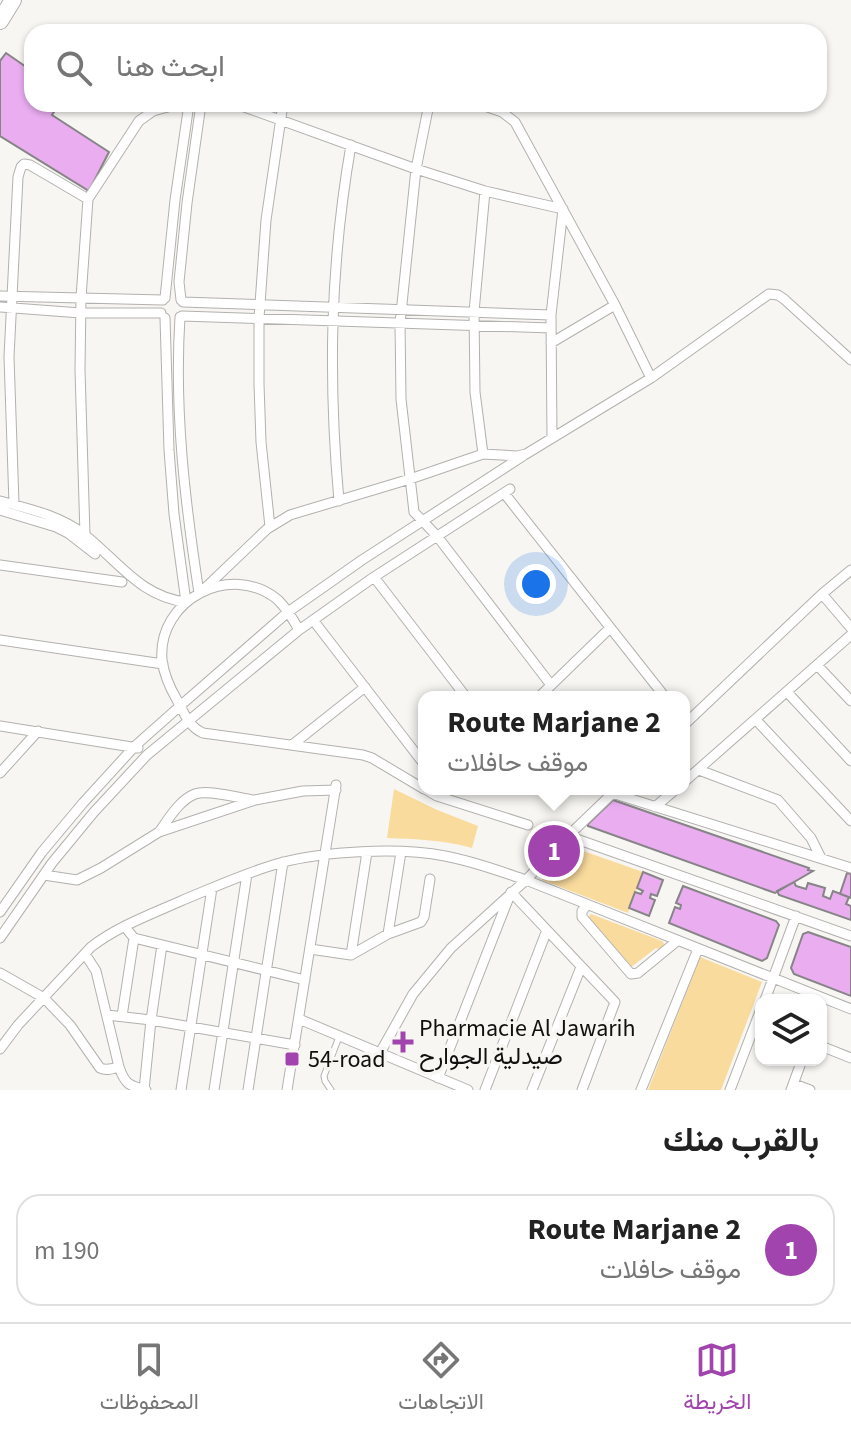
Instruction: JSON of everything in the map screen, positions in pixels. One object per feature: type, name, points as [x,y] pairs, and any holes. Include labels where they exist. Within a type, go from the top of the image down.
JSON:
[{"type":"highway","points":[[0,21],[13,0]]},
{"type":"street","points":[[85,535],[80,370],[88,199],[139,121],[152,112]]},
{"type":"street","points":[[186,602],[174,514],[160,306],[164,299],[188,112]]},
{"type":"street","points":[[200,112],[179,282],[184,309],[181,316],[179,390],[186,511],[200,592]]},
{"type":"street","points":[[258,112],[485,191],[563,209]]},
{"type":"street","points":[[270,527],[261,442],[259,318],[266,220],[282,112]]},
{"type":"street","points":[[427,112],[416,169],[400,323],[401,399],[414,512],[437,536],[551,685]]},
{"type":"street","points":[[502,112],[512,118],[563,209],[651,378]]},
{"type":"street","points":[[339,501],[332,409],[332,307],[342,195],[351,145]]},
{"type":"street","points":[[14,504],[5,358],[21,166],[30,165],[88,199]]},
{"type":"street","points":[[483,454],[475,392],[474,312],[485,191]]},
{"type":"street","points":[[552,438],[551,315],[563,209]]},
{"type":"street","points":[[0,912],[42,852],[135,746],[288,612],[422,521],[651,378],[764,296],[774,293],[784,299],[851,360]]},
{"type":"street","points":[[0,296],[164,299],[172,296],[182,301],[551,315]]},
{"type":"street","points":[[551,343],[615,305]]},
{"type":"street","points":[[0,307],[163,316],[172,320],[181,316],[551,328]]},
{"type":"street","points":[[418,785],[372,758],[197,730],[169,685],[163,664],[162,650],[168,626],[186,602],[270,527],[290,515],[483,454],[526,454]]},
{"type":"street","points":[[0,938],[44,875],[94,812],[147,755],[299,630],[507,491],[660,691]]},
{"type":"street","points":[[0,501],[53,516],[85,535],[143,587],[164,598],[186,602]]},
{"type":"street","points":[[0,510],[56,527],[95,554]]},
{"type":"street","points":[[0,565],[122,582]]},
{"type":"street","points":[[690,718],[851,570]]},
{"type":"street","points":[[374,577],[461,691]]},
{"type":"street","points":[[200,592],[223,585],[247,586],[269,594],[279,601],[299,630]]},
{"type":"street","points":[[822,594],[851,628]]},
{"type":"street","points":[[313,620],[418,756]]},
{"type":"street","points":[[545,691],[610,628]]},
{"type":"street","points":[[690,777],[851,635]]},
{"type":"street","points":[[0,640],[163,664]]},
{"type":"street","points":[[817,665],[851,701]]},
{"type":"street","points":[[292,745],[365,687]]},
{"type":"street","points":[[787,692],[851,761]]},
{"type":"street","points":[[756,720],[851,821]]},
{"type":"street","points":[[0,726],[135,746],[147,755]]},
{"type":"street","points":[[0,773],[38,731]]},
{"type":"street","points":[[699,770],[778,800],[811,838],[821,858]]},
{"type":"street","points":[[44,875],[77,880],[159,832],[255,800],[336,787],[287,1090]]},
{"type":"street","points":[[159,832],[178,807],[195,794],[255,800]]},
{"type":"street","points":[[452,795],[528,825]]},
{"type":"street","points":[[380,1053],[413,994],[451,948],[526,880],[610,795]]},
{"type":"street","points":[[624,795],[851,868]]},
{"type":"street","points":[[655,807],[669,795]]},
{"type":"street","points":[[568,836],[851,936]]},
{"type":"street","points":[[351,955],[367,852]]},
{"type":"street","points":[[0,1049],[18,1025],[102,939],[212,888],[283,862],[367,852],[441,855],[467,860],[526,880],[815,994]]},
{"type":"street","points":[[388,934],[401,852]]},
{"type":"street","points":[[248,1090],[283,862]]},
{"type":"street","points":[[214,1090],[247,874]]},
{"type":"street","points":[[310,949],[351,955],[388,934],[421,922],[430,879]]},
{"type":"street","points":[[181,1090],[212,888]]},
{"type":"street","points":[[511,892],[615,1002],[582,1090]]},
{"type":"street","points":[[438,1078],[511,892]]},
{"type":"street","points":[[587,905],[582,917],[631,974],[638,973],[677,941]]},
{"type":"street","points":[[767,994],[796,916]]},
{"type":"street","points":[[125,927],[134,938],[305,980]]},
{"type":"street","points":[[485,1090],[547,930]]},
{"type":"street","points":[[122,1016],[134,938]]},
{"type":"street","points":[[85,954],[96,971],[119,1067],[127,1084],[145,1090],[162,945]]},
{"type":"street","points":[[641,1090],[698,949]]},
{"type":"street","points":[[532,1090],[581,967]]},
{"type":"street","points":[[0,973],[44,998],[70,1025],[100,1068],[119,1067]]},
{"type":"street","points":[[827,999],[851,1009]]},
{"type":"street","points":[[107,1015],[295,1045]]},
{"type":"street","points":[[299,1019],[468,1090]]},
{"type":"street","points":[[730,1090],[755,1025]]},
{"type":"street","points":[[827,1048],[851,1058]]},
{"type":"street","points":[[800,1066],[793,1087],[810,1090]]},
{"type":"lane","points":[[331,1090],[324,1076],[339,1036]]},
{"type":"shaded area","points":[[394,789],[478,826],[472,848],[419,839],[387,838]]},
{"type":"shaded area","points":[[569,846],[643,872],[628,913],[542,880],[543,871],[563,848]]},
{"type":"shaded area","points":[[591,914],[662,941],[665,945],[661,950],[656,948],[630,968],[586,919]]},
{"type":"shaded area","points":[[700,957],[762,982],[721,1090],[648,1090]]},
{"type":"building","points":[[6,53],[24,65],[24,112],[54,112],[52,115],[109,152],[89,191],[0,136],[0,61]]},
{"type":"building","points":[[613,800],[813,871],[775,893],[588,826]]},
{"type":"building","points":[[643,872],[663,880],[657,896],[651,894],[650,898],[655,900],[649,916],[629,908],[635,892],[641,894],[643,891],[637,888]]},
{"type":"building","points":[[847,873],[851,874],[851,898],[840,894]]},
{"type":"building","points":[[794,882],[796,886],[806,889],[808,883],[825,888],[823,896],[830,899],[833,891],[849,897],[846,904],[851,906],[851,920],[779,895],[777,891]]},
{"type":"building","points":[[683,886],[776,921],[779,925],[767,958],[762,961],[669,923],[675,907],[680,909],[681,905],[676,903]]},
{"type":"building","points":[[808,932],[851,947],[851,996],[794,974],[791,968],[803,934]]},
{"type":"place","name":"Route Marjane 2","points":[[554,851]]},
{"type":"place","name":"Pharmacie Al Jawarih صيدلية الجوارح","points":[[403,1042]]},
{"type":"place","name":"54-road","points":[[292,1059]]}]
